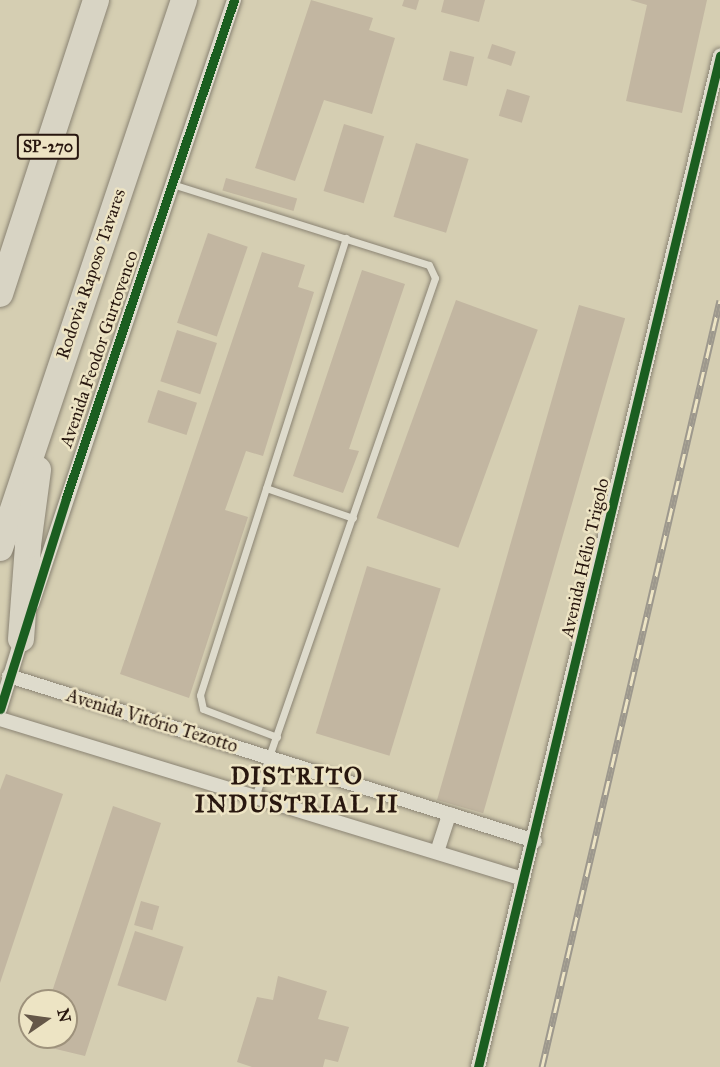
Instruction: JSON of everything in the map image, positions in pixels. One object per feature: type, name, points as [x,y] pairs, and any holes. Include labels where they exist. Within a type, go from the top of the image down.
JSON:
[{"type":"highway","name":"SP-270","points":[[0,294],[96,0]]},
{"type":"highway","name":"Rodovia Raposo Tavares","points":[[0,548],[48,398],[184,0]]},
{"type":"highway","points":[[21,639],[27,545],[48,398]]},
{"type":"street","name":"Avenida Feodor Gurtovenco","points":[[0,710],[21,639],[234,0]]},
{"type":"street","name":"Avenida Hélio Trigolo","points":[[478,1067],[523,879],[535,841],[720,56]]},
{"type":"street","name":"Avenida Vitório Tezotto","points":[[9,676],[535,841]]},
{"type":"street","points":[[0,719],[523,879]]},
{"type":"street","points":[[436,852],[449,814]]},
{"type":"lane","points":[[172,184],[429,265],[435,278],[255,797]]},
{"type":"lane","points":[[277,736],[203,709],[199,703],[346,238]]},
{"type":"lane","points":[[266,488],[353,518]]},
{"type":"building","points":[[311,0],[373,18],[369,30],[395,38],[372,114],[324,100],[295,181],[255,168]]},
{"type":"building","points":[[404,0],[419,0],[416,10],[402,6]]},
{"type":"building","points":[[444,0],[485,0],[479,22],[441,12]]},
{"type":"building","points":[[630,0],[707,0],[682,113],[626,101],[647,5]]},
{"type":"building","points":[[492,44],[516,52],[511,66],[487,58]]},
{"type":"building","points":[[450,51],[474,57],[467,86],[443,80]]},
{"type":"building","points":[[507,89],[530,96],[522,123],[499,116]]},
{"type":"building","points":[[344,124],[384,136],[364,203],[324,191]]},
{"type":"building","points":[[416,143],[469,159],[446,233],[393,217]]},
{"type":"building","points":[[226,178],[297,198],[294,211],[222,190]]},
{"type":"building","points":[[208,233],[248,247],[217,336],[177,323]]},
{"type":"building","points":[[262,252],[305,265],[298,287],[314,292],[263,456],[246,451],[225,510],[248,517],[189,698],[120,674]]},
{"type":"building","points":[[362,270],[405,284],[349,449],[359,451],[343,493],[293,476]]},
{"type":"building","points":[[456,300],[538,330],[458,548],[377,518]]},
{"type":"building","points":[[579,305],[625,318],[483,813],[437,800]]},
{"type":"building","points":[[177,330],[217,343],[200,394],[160,381]]},
{"type":"building","points":[[158,390],[197,403],[186,435],[147,422]]},
{"type":"building","points":[[367,566],[441,589],[389,756],[316,733]]},
{"type":"building","points":[[6,774],[63,794],[0,983],[0,790]]},
{"type":"building","points":[[113,806],[161,823],[85,1056],[56,1049],[78,1049],[78,989],[53,989]]},
{"type":"building","points":[[141,901],[159,906],[152,930],[134,925]]},
{"type":"building","points":[[135,931],[184,947],[166,1001],[117,985]]},
{"type":"building","points":[[278,976],[327,991],[318,1019],[349,1027],[338,1062],[325,1059],[323,1067],[252,1067],[237,1062],[257,997],[273,1000]]},
{"type":"railway","points":[[542,1067],[720,300]]},
{"type":"cycle path","points":[[0,709],[66,498],[234,0]]},
{"type":"cycle path","points":[[478,1067],[720,56]]},
{"type":"district","name":"DISTRITO INDUSTRIAL II","points":[[297,791]]}]
